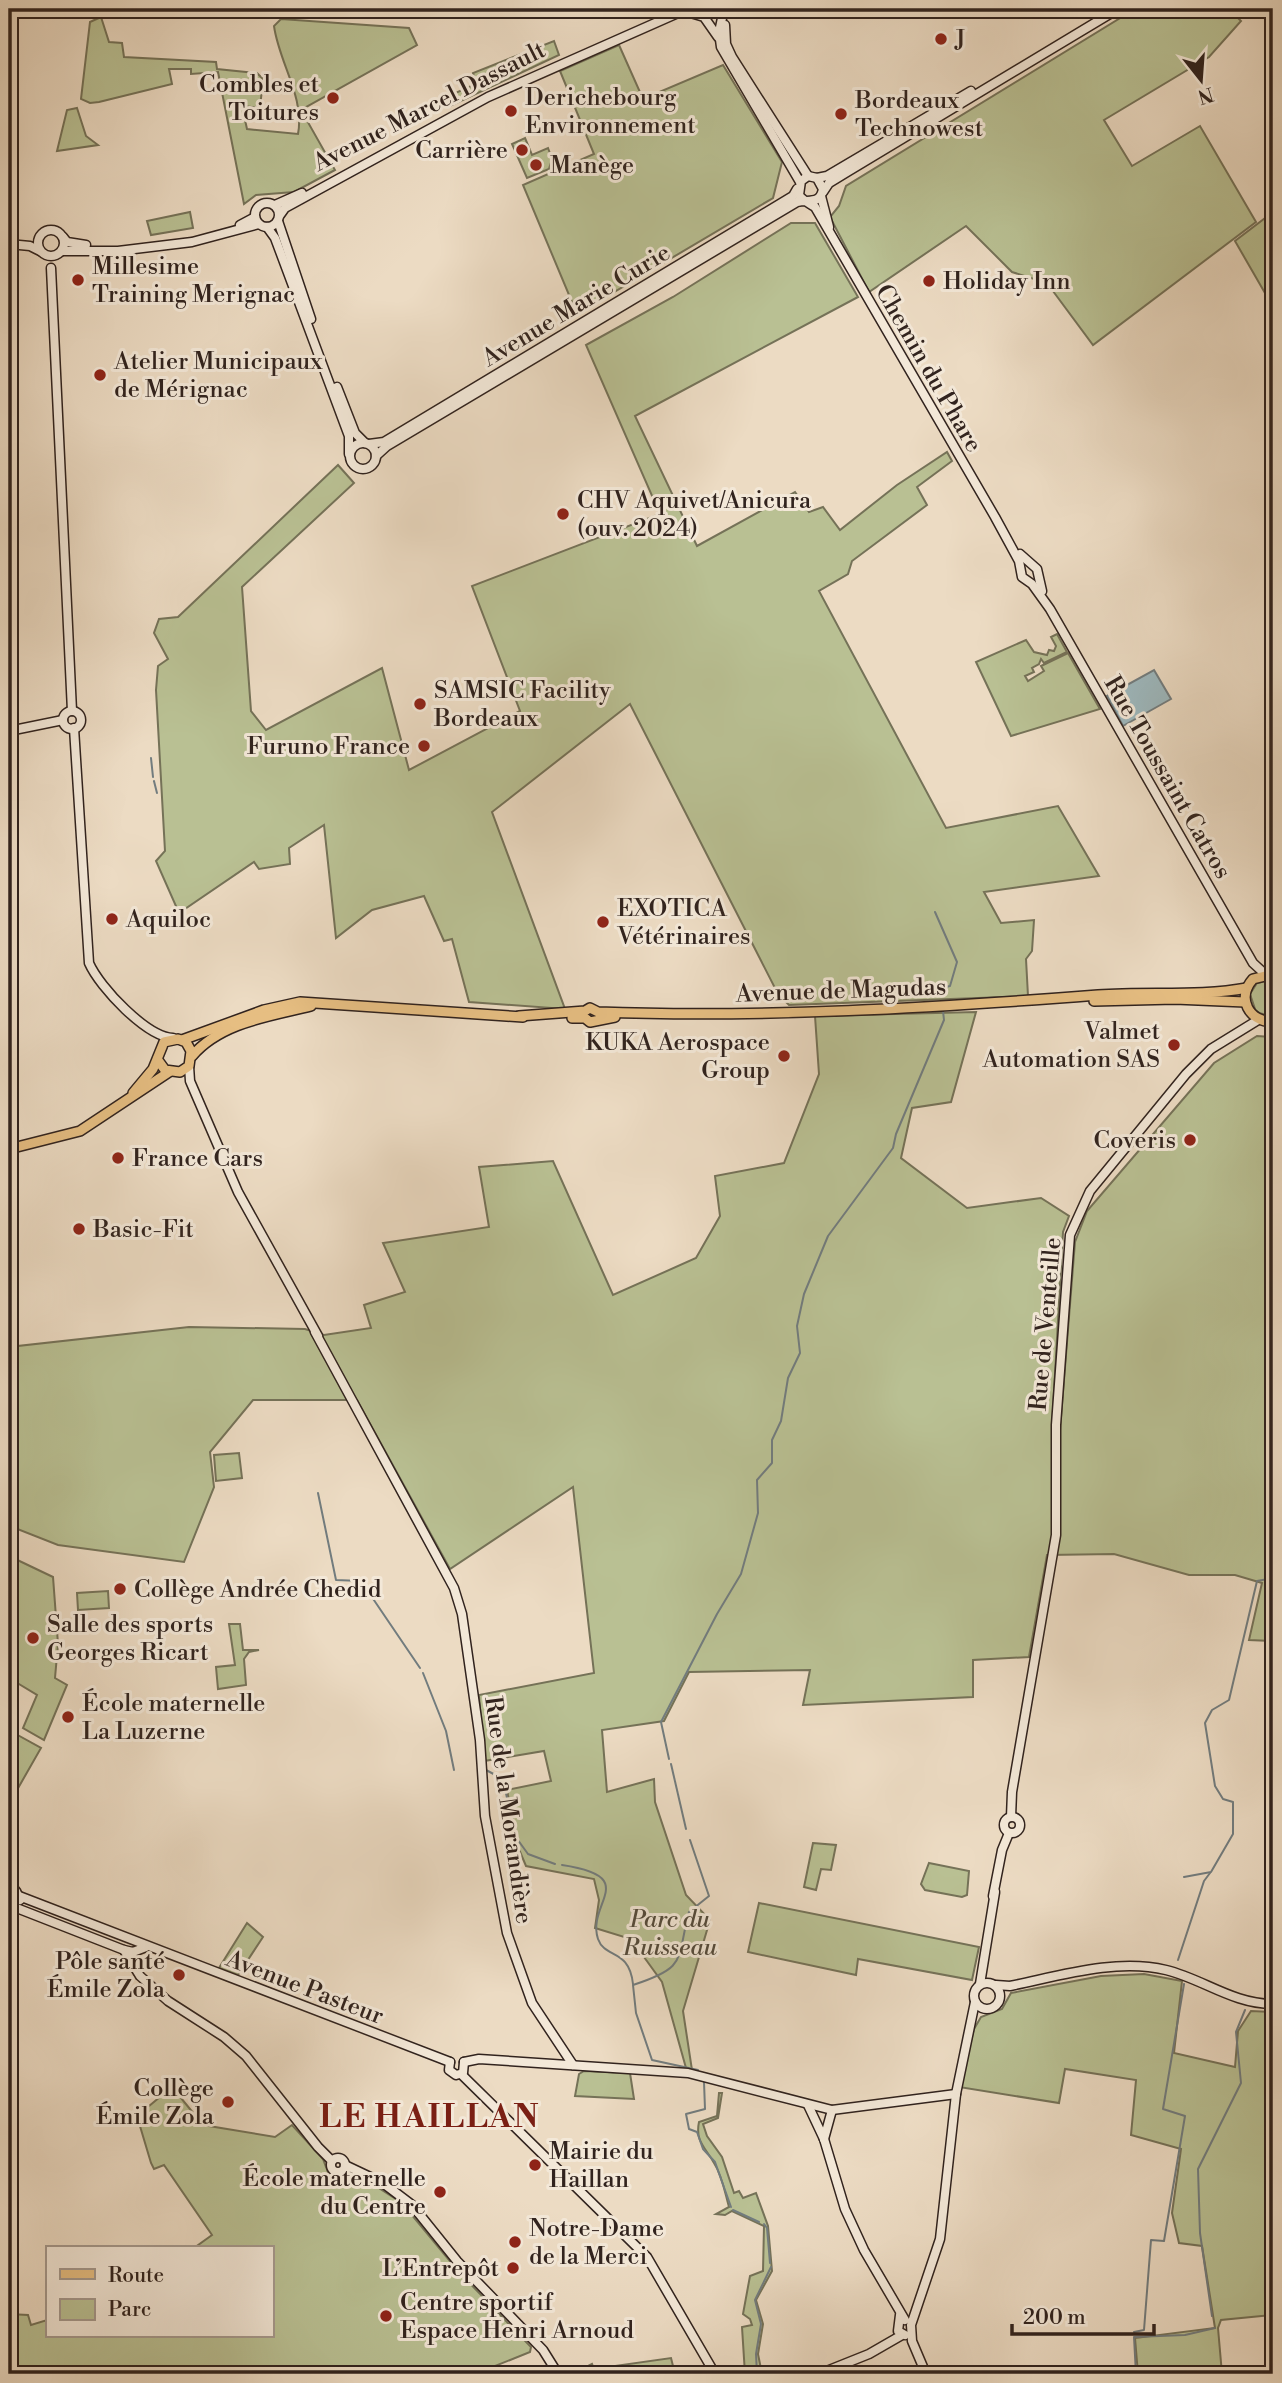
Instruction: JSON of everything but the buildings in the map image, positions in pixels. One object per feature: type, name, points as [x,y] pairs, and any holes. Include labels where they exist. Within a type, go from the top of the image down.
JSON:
[{"type":"main road","points":[[1269,974],[1253,979],[1247,988],[1245,1002],[1249,1012],[1258,1020],[1273,1022]]},
{"type":"main road","name":"Avenue de Magudas","points":[[1019,1003],[1104,995],[1247,988]]},
{"type":"main road","name":"Avenue de Magudas","points":[[320,1003],[519,1016],[585,1015],[593,1007],[598,1015],[1175,999],[1245,1002]]},
{"type":"main road","points":[[131,1096],[164,1042],[281,1005],[320,1003]]},
{"type":"main road","points":[[9,1149],[80,1131],[108,1115],[131,1096],[191,1061],[214,1038],[236,1027],[320,1003]]},
{"type":"main road","points":[[178,1039],[189,1046],[191,1061]]},
{"type":"main road","points":[[158,1055],[162,1067],[172,1073]]},
{"type":"street","points":[[719,40],[726,9]]},
{"type":"street","points":[[726,9],[724,32],[728,50],[785,145],[813,177],[833,173],[1108,9]]},
{"type":"street","points":[[822,194],[835,179],[1118,9]]},
{"type":"street","points":[[683,10],[707,19],[719,40],[723,54],[799,186]]},
{"type":"street","name":"Avenue Marcel Dassault","points":[[683,10],[488,97],[285,208],[279,218],[260,223],[256,209],[262,203],[275,205],[478,97],[683,10]]},
{"type":"street","name":"Avenue Marie Curie","points":[[367,444],[384,442],[578,327],[793,196],[799,186],[813,177]]},
{"type":"street","name":"Chemin du Phare","points":[[813,177],[822,194],[831,237]]},
{"type":"street","name":"Chemin du Phare","points":[[799,186],[805,201],[815,207],[1026,567]]},
{"type":"street","name":"Avenue Marie Curie","points":[[376,456],[387,446],[797,202],[814,201],[822,194]]},
{"type":"street","points":[[260,223],[275,238],[349,436],[352,465],[362,470],[372,465],[376,456],[355,433],[328,366],[275,205]]},
{"type":"street","points":[[9,241],[25,240],[52,230],[75,244],[118,246],[206,235],[260,223]]},
{"type":"street","points":[[9,241],[30,246],[50,256],[62,251],[118,251],[192,242],[260,223]]},
{"type":"street","points":[[40,236],[40,251]]},
{"type":"street","points":[[62,251],[63,237]]},
{"type":"street","points":[[9,731],[63,720],[72,711],[51,268]]},
{"type":"street","points":[[349,454],[353,447],[367,444]]},
{"type":"street","points":[[1026,567],[1037,569],[1033,579],[1022,578],[1026,567]]},
{"type":"street","name":"Rue Toussaint Catros","points":[[1033,579],[1253,963],[1269,974]]},
{"type":"street","points":[[72,711],[80,717],[74,728]]},
{"type":"street","points":[[63,720],[66,727],[74,728]]},
{"type":"street","points":[[74,728],[89,963],[100,983],[153,1033],[178,1039]]},
{"type":"street","name":"Rue Toussaint Catros","points":[[1253,963],[1253,979]]},
{"type":"street","points":[[1243,1030],[1249,1012]]},
{"type":"street","name":"Rue de Venteille","points":[[982,1967],[1002,1850],[1009,1833],[1003,1825],[1011,1817],[1012,1792],[1056,1521],[1056,1425],[1070,1235],[1090,1191],[1186,1074],[1211,1049],[1258,1020]]},
{"type":"street","points":[[153,1033],[158,1055]]},
{"type":"street","name":"Rue de la Morandière","points":[[191,1061],[190,1081],[228,1171],[446,1582],[463,1627],[480,1740],[485,1816],[507,1934],[532,2003],[573,2065]]},
{"type":"street","points":[[172,1073],[190,1081]]},
{"type":"street","name":"Avenue Pasteur","points":[[9,1890],[146,1947],[345,2023],[360,2025],[400,2045],[450,2062]]},
{"type":"street","points":[[11,1907],[19,1903],[19,1896]]},
{"type":"street","points":[[11,1907],[124,1950],[136,1951],[146,1947]]},
{"type":"street","points":[[115,1945],[116,1937],[125,1937]]},
{"type":"street","points":[[124,1950],[132,1965],[168,2001],[224,2037],[246,2056],[332,2161],[342,2159],[345,2165],[383,2183],[412,2205],[453,2257],[543,2350],[558,2374]]},
{"type":"street","points":[[132,1965],[136,1951]]},
{"type":"street","points":[[982,1967],[1001,1998]]},
{"type":"street","points":[[819,2374],[869,2354],[906,2326],[940,2239],[956,2094],[975,2002],[975,1990],[980,1984],[982,1967]]},
{"type":"street","points":[[980,1984],[1017,1984],[1102,1969],[1149,1967],[1180,1974],[1252,2003],[1273,2004]]},
{"type":"street","points":[[970,2027],[1017,1984]]},
{"type":"street","points":[[975,2002],[988,2009]]},
{"type":"street","points":[[461,2074],[466,2068],[464,2062],[457,2058],[450,2062],[450,2073],[461,2074],[647,2257],[715,2374]]},
{"type":"street","points":[[464,2062],[474,2059],[687,2073],[832,2110],[956,2094]]},
{"type":"street","points":[[808,2105],[824,2139],[845,2209],[906,2326],[926,2374]]},
{"type":"street","points":[[824,2139],[832,2110]]},
{"type":"green space","points":[[1135,9],[1229,9],[1241,21],[1209,57],[1104,120],[1132,166],[1200,126],[1256,222],[1093,345],[1047,283],[1012,272],[966,226],[869,292],[830,217],[839,206],[846,186]]},
{"type":"green space","points":[[101,17],[109,42],[122,43],[124,57],[216,62],[217,69],[257,73],[263,79],[260,108],[242,106],[247,129],[298,134],[295,93],[274,26],[281,19],[409,28],[417,45],[301,110],[335,170],[294,192],[256,195],[244,204],[218,72],[191,74],[191,69],[169,69],[172,84],[99,102],[90,103],[81,99],[90,22]]},
{"type":"green space","points":[[554,41],[559,55],[448,107],[444,98],[476,84],[473,73]]},
{"type":"green space","points":[[619,45],[643,99],[723,65],[782,162],[773,198],[577,314],[523,185],[594,154],[560,71]]},
{"type":"green space","points":[[77,108],[86,136],[98,145],[57,151],[67,110]]},
{"type":"green space","name":"Manège","points":[[525,138],[532,155],[548,148],[552,159],[549,169],[527,178],[512,144]]},
{"type":"green space","points":[[190,212],[193,228],[151,235],[147,221]]},
{"type":"green space","points":[[1273,212],[1273,307],[1235,241]]},
{"type":"green space","points":[[791,223],[815,223],[858,297],[635,416],[697,546],[795,492],[809,512],[823,507],[840,530],[897,485],[947,452],[952,461],[917,487],[927,505],[852,561],[848,574],[819,591],[946,828],[1058,806],[1099,876],[984,892],[1001,923],[1034,920],[1032,951],[1026,959],[1028,996],[789,1005],[778,994],[630,704],[492,812],[565,1009],[469,1002],[452,939],[444,941],[424,896],[372,910],[336,938],[324,825],[289,848],[290,864],[259,869],[254,862],[179,913],[156,861],[165,851],[156,690],[158,666],[168,659],[154,633],[159,619],[178,617],[338,465],[354,483],[242,587],[251,711],[266,730],[382,668],[409,770],[520,711],[472,586],[660,514],[586,345],[673,297]]},
{"type":"green space","points":[[1057,634],[1067,652],[1044,663],[1041,659],[1039,664],[1032,668],[1034,672],[1025,676],[1028,681],[1044,671],[1041,666],[1068,653],[1100,709],[1011,736],[976,662],[1026,640],[1034,652],[1047,655],[1049,650],[1054,651],[1056,646],[1051,637]]},
{"type":"green space","points":[[1273,979],[1273,1017],[1256,1012],[1250,994],[1257,983]]},
{"type":"green space","name":"Parc du Ruisseau","points":[[976,1012],[951,1102],[912,1108],[901,1158],[967,1208],[1041,1198],[1069,1216],[1063,1232],[1052,1427],[1060,1430],[1075,1242],[1087,1211],[1214,1063],[1257,1036],[1273,1037],[1273,1641],[1249,1640],[1262,1583],[1235,1575],[1189,1575],[1114,1554],[1047,1555],[1029,1657],[973,1660],[973,1697],[803,1705],[810,1670],[689,1672],[664,1721],[602,1730],[607,1792],[654,1779],[655,1802],[686,1895],[710,1920],[683,2011],[692,2070],[686,2068],[662,1982],[631,1939],[595,1928],[599,1900],[594,1879],[526,1866],[518,1847],[507,1790],[551,1781],[544,1751],[484,1761],[479,1695],[594,1673],[573,1487],[450,1569],[357,1400],[253,1400],[210,1452],[214,1487],[184,1562],[58,1545],[15,1528],[9,1540],[9,1347],[189,1327],[305,1329],[324,1335],[371,1328],[364,1305],[405,1292],[383,1243],[489,1227],[479,1167],[553,1161],[613,1295],[696,1258],[720,1216],[715,1176],[784,1163],[819,1074],[815,1016]]},
{"type":"green space","points":[[239,1453],[242,1478],[216,1481],[214,1455]]},
{"type":"green space","points":[[9,1556],[53,1577],[58,1644],[55,1678],[67,1685],[44,1740],[23,1728],[37,1695],[9,1678]]},
{"type":"green space","points":[[108,1591],[109,1608],[78,1610],[77,1593]]},
{"type":"green space","points":[[229,1624],[240,1624],[243,1650],[259,1650],[249,1652],[244,1659],[246,1685],[218,1689],[216,1667],[235,1665]]},
{"type":"green space","points":[[14,1733],[41,1748],[9,1804],[9,1741]]},
{"type":"green space","points":[[813,1843],[836,1845],[831,1870],[821,1869],[816,1890],[804,1887]]},
{"type":"green space","points":[[929,1863],[969,1871],[967,1895],[962,1897],[925,1890],[921,1884]]},
{"type":"green space","points":[[759,1903],[979,1947],[972,1980],[858,1959],[856,1975],[748,1952]]},
{"type":"green space","points":[[247,1923],[263,1937],[238,1975],[219,1968]]},
{"type":"green space","points":[[1144,1974],[1182,1981],[1174,2053],[1235,2067],[1238,2031],[1251,2011],[1273,2012],[1273,2315],[1221,2320],[1218,2328],[1222,2374],[1138,2374],[1135,2338],[1215,2328],[1202,2246],[1179,2243],[1172,2213],[1181,2149],[1131,2135],[1136,2080],[1065,2069],[1059,2103],[959,2087],[974,2029],[981,2017],[1002,2009],[1011,1993],[1101,1976]]},
{"type":"green space","points":[[584,2071],[630,2073],[634,2099],[575,2096],[579,2074]]},
{"type":"green space","points":[[172,2087],[203,2125],[275,2137],[292,2125],[323,2159],[329,2175],[360,2176],[402,2203],[459,2272],[531,2347],[530,2352],[475,2374],[9,2374],[9,2314],[28,2315],[31,2325],[46,2320],[46,2338],[273,2338],[273,2246],[197,2246],[212,2235],[164,2165],[154,2169],[137,2116]]},
{"type":"green space","points":[[719,2093],[722,2093],[718,2118],[703,2124],[707,2136],[722,2157],[734,2193],[739,2191],[743,2198],[756,2193],[768,2226],[772,2271],[756,2300],[763,2324],[758,2354],[762,2374],[745,2374],[742,2327],[752,2325],[750,2319],[743,2314],[750,2276],[763,2271],[764,2226],[732,2211],[725,2215],[716,2214],[729,2207],[719,2173],[698,2134],[699,2122],[717,2116]]},
{"type":"green space","points":[[671,2358],[675,2374],[591,2374],[588,2366],[592,2364],[594,2369]]},
{"type":"water","points":[[1154,670],[1171,699],[1123,726],[1107,696]]},
{"type":"waterway","points":[[151,758],[153,777]]},
{"type":"waterway","points":[[154,781],[157,793]]},
{"type":"waterway","points":[[935,912],[957,962],[950,986],[942,988],[943,995]]},
{"type":"waterway","points":[[669,1759],[661,1722],[741,1574],[758,1513],[757,1480],[772,1463],[772,1440],[781,1421],[788,1378],[800,1353],[797,1326],[804,1294],[828,1236],[893,1148],[896,1134],[944,1020],[943,1011]]},
{"type":"waterway","points":[[318,1493],[336,1580],[361,1581],[420,1668]]},
{"type":"waterway","points":[[1184,1877],[1211,1872],[1233,1834],[1233,1802],[1223,1799],[1215,1786],[1205,1723],[1212,1710],[1229,1700],[1257,1581],[1273,1578]]},
{"type":"waterway","points":[[423,1673],[446,1731],[454,1770]]},
{"type":"waterway","points":[[671,1764],[686,1829]]},
{"type":"waterway","points":[[486,1770],[503,1779],[515,1836],[528,1854],[555,1864]]},
{"type":"waterway","points":[[690,1840],[709,1896],[689,1912],[677,1960],[663,1973],[633,1985],[636,2013],[652,2060],[698,2070]]},
{"type":"waterway","points":[[562,1865],[586,1870],[600,1877],[605,1884],[596,1926],[598,1939],[601,1945],[627,1965],[633,1984]]},
{"type":"waterway","points":[[1178,1960],[1204,1881],[1210,1873]]},
{"type":"waterway","points":[[1134,2332],[1144,2330],[1151,2240],[1164,2241],[1185,2116],[1163,2109],[1184,1984]]},
{"type":"waterway","points":[[1212,2316],[1200,2233],[1198,2169],[1241,2083],[1236,2032],[1245,2010]]},
{"type":"waterway","points":[[704,2082],[705,2109],[686,2114],[689,2129],[697,2132],[703,2149],[715,2162],[731,2207]]},
{"type":"waterway","points":[[733,2210],[759,2222]]},
{"type":"waterway","points":[[764,2224],[767,2228],[770,2263]]},
{"type":"waterway","points":[[757,2374],[756,2354],[761,2324],[755,2300],[771,2267]]},
{"type":"waterway","points":[[1136,2374],[1134,2337],[1185,2335],[1215,2328]]},
{"type":"place","name":"J","points":[[941,39]]},
{"type":"place","name":"Combles et Toitures","points":[[333,98]]},
{"type":"place","name":"Derichebourg Environnement","points":[[511,111]]},
{"type":"place","name":"Bordeaux Technowest","points":[[841,114]]},
{"type":"place","name":"Carrière","points":[[522,150]]},
{"type":"place","name":"Manège","points":[[536,165]]},
{"type":"place","name":"Millesime Training Merignac","points":[[78,280]]},
{"type":"place","name":"Holiday Inn","points":[[929,281]]},
{"type":"place","name":"Atelier Municipaux de Mérignac","points":[[100,375]]},
{"type":"place","name":"CHV Aquivet/Anicura (ouv. 2024)","points":[[563,514]]},
{"type":"place","name":"SAMSIC Facility Bordeaux","points":[[420,704]]},
{"type":"place","name":"Furuno France","points":[[424,746]]},
{"type":"place","name":"Aquiloc","points":[[112,919]]},
{"type":"place","name":"EXOTICA Vétérinaires","points":[[603,922]]},
{"type":"place","name":"Valmet Automation SAS","points":[[1174,1045]]},
{"type":"place","name":"KUKA Aerospace Group","points":[[784,1056]]},
{"type":"place","name":"Coveris","points":[[1190,1140]]},
{"type":"place","name":"France Cars","points":[[118,1158]]},
{"type":"place","name":"Basic-Fit","points":[[79,1229]]},
{"type":"place","name":"Collège Andrée Chedid","points":[[120,1589]]},
{"type":"place","name":"Salle des sports Georges Ricart","points":[[33,1638]]},
{"type":"place","name":"École maternelle La Luzerne","points":[[68,1717]]},
{"type":"place","name":"Pôle santé Émile Zola","points":[[179,1975]]},
{"type":"place","name":"Collège Émile Zola","points":[[228,2102]]},
{"type":"place","name":"Mairie du Haillan","points":[[535,2165]]},
{"type":"place","name":"École maternelle du Centre","points":[[440,2192]]},
{"type":"place","name":"Notre-Dame de la Merci","points":[[515,2242]]},
{"type":"place","name":"L’Entrepôt","points":[[513,2268]]},
{"type":"place","name":"Centre sportif Espace Henri Arnoud","points":[[386,2316]]},
{"type":"district","name":"LE HAILLAN","points":[[430,2116]]}]
